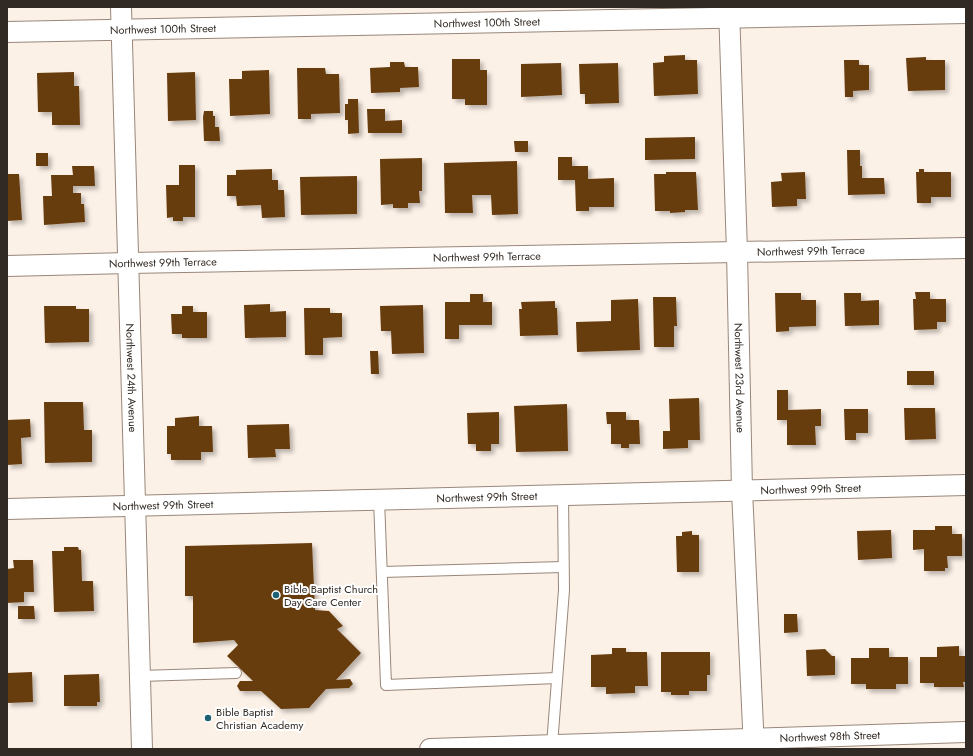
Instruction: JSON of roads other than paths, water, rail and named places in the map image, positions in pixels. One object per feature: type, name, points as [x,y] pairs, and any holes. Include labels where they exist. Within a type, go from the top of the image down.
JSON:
[{"type":"street","name":"Northwest 24th Avenue","points":[[121,7],[142,749]]},
{"type":"street","name":"Northwest 100th Street","points":[[7,32],[729,13],[966,13]]},
{"type":"street","name":"Northwest 23rd Avenue","points":[[729,13],[737,252],[742,490],[754,744]]},
{"type":"street","name":"Northwest 99th Terrace","points":[[7,266],[966,248]]},
{"type":"street","name":"Northwest 99th Street","points":[[7,509],[966,485]]},
{"type":"street","name":"Northwest 98th Street","points":[[430,749],[754,744],[966,732]]},
{"type":"lane","points":[[552,746],[564,590],[563,495]]},
{"type":"lane","points":[[379,499],[386,685],[557,678]]},
{"type":"lane","points":[[382,572],[563,568]]},
{"type":"lane","points":[[140,676],[236,673]]},
{"type":"place","name":"Bible Baptist Church Day Care Center","points":[[276,595]]},
{"type":"place","name":"Bible Baptist Christian Academy","points":[[208,718]]}]
